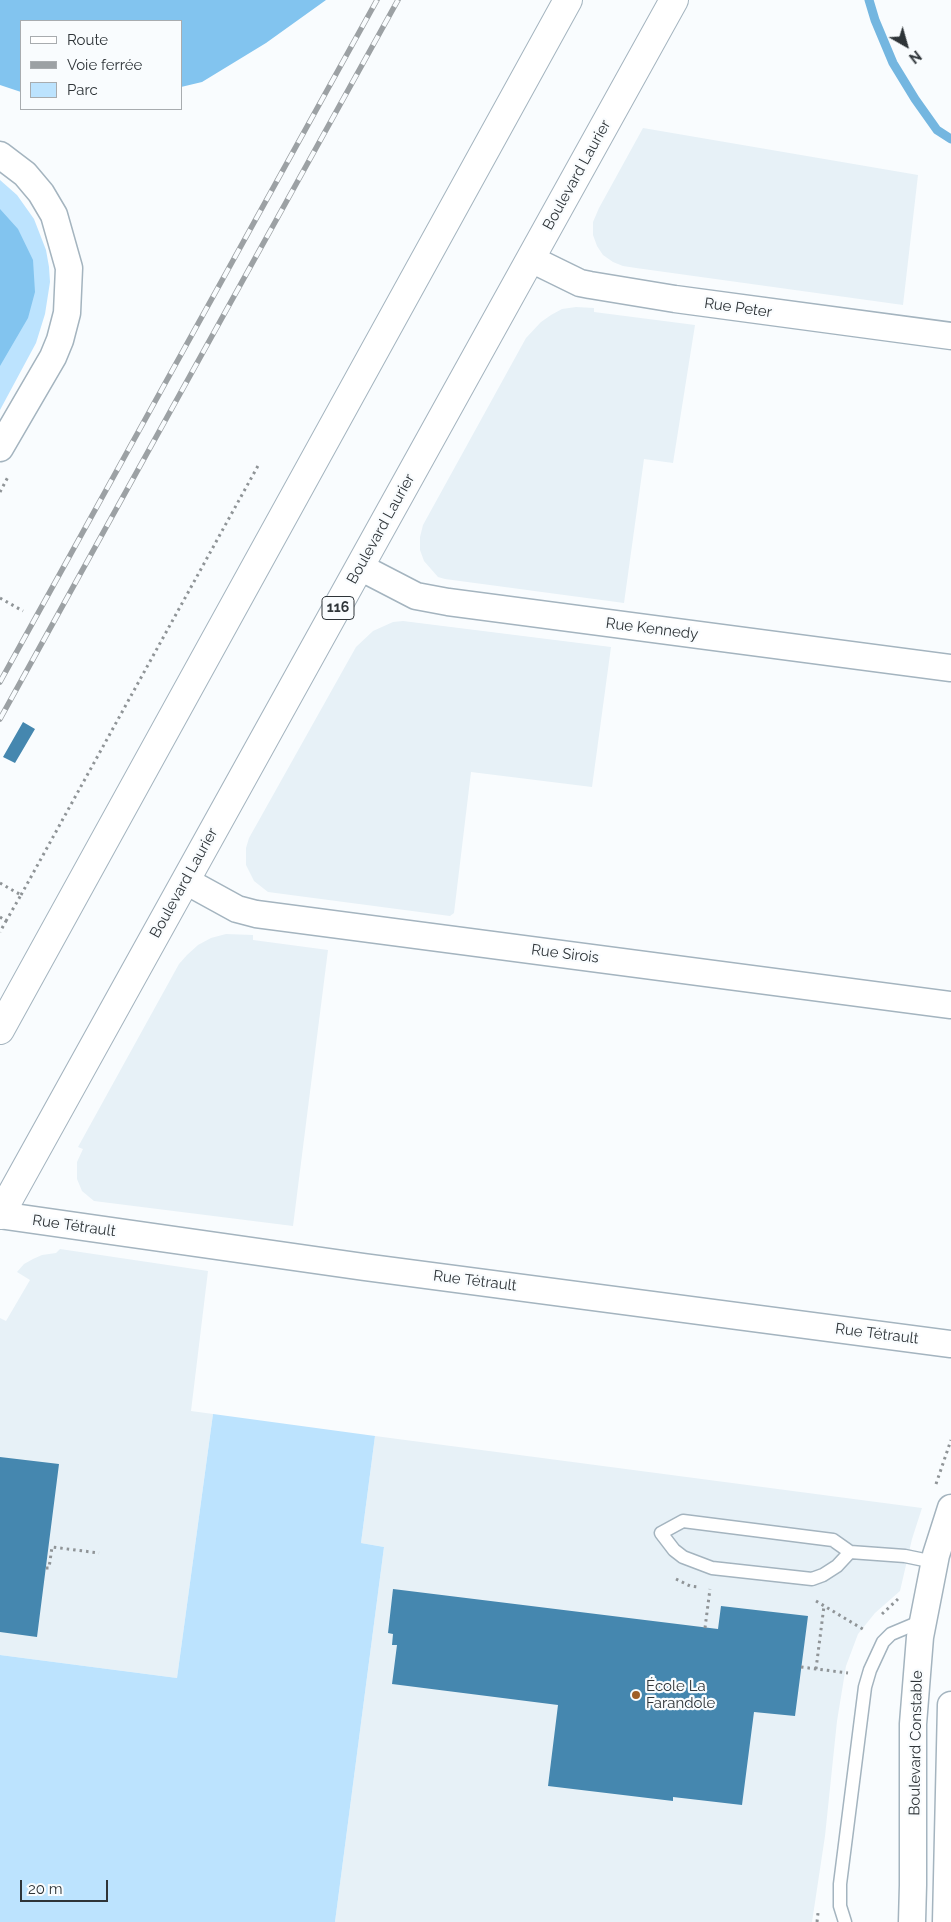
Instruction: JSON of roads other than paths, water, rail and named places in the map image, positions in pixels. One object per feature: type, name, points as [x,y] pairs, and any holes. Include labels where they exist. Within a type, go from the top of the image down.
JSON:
[{"type":"main road","points":[[0,1030],[568,0]]},
{"type":"main road","name":"Boulevard Laurier","points":[[0,1215],[674,0]]},
{"type":"street","points":[[0,156],[25,174],[41,193],[61,237],[69,268],[69,277],[67,313],[60,340],[53,357],[0,448]]},
{"type":"street","name":"Rue Peter","points":[[531,259],[580,283],[590,285],[675,299],[951,336]]},
{"type":"street","name":"Rue Kennedy","points":[[360,567],[416,596],[441,601],[951,668]]},
{"type":"street","name":"Rue Sirois","points":[[186,880],[237,909],[256,914],[951,1005]]},
{"type":"street","name":"Rue Tétrault","points":[[0,1215],[364,1267],[951,1344]]},
{"type":"street","name":"Boulevard Constable","points":[[912,1922],[913,1724],[922,1621],[934,1562],[951,1508]]},
{"type":"street","points":[[946,1922],[951,1706]]},
{"type":"lane","points":[[850,1552],[837,1566],[823,1575],[812,1579],[712,1568],[683,1557],[674,1550],[661,1533],[683,1520],[833,1540],[850,1552],[905,1556],[934,1562]]},
{"type":"lane","points":[[845,1922],[840,1906],[840,1884],[866,1687],[876,1655],[883,1642],[891,1634],[922,1621]]},
{"type":"waterway","points":[[869,0],[875,20],[893,63],[937,130],[951,139]]},
{"type":"railway","points":[[0,682],[377,0]]},
{"type":"railway","points":[[0,719],[398,0]]},
{"type":"place","name":"École La Farandole","points":[[636,1695]]}]
